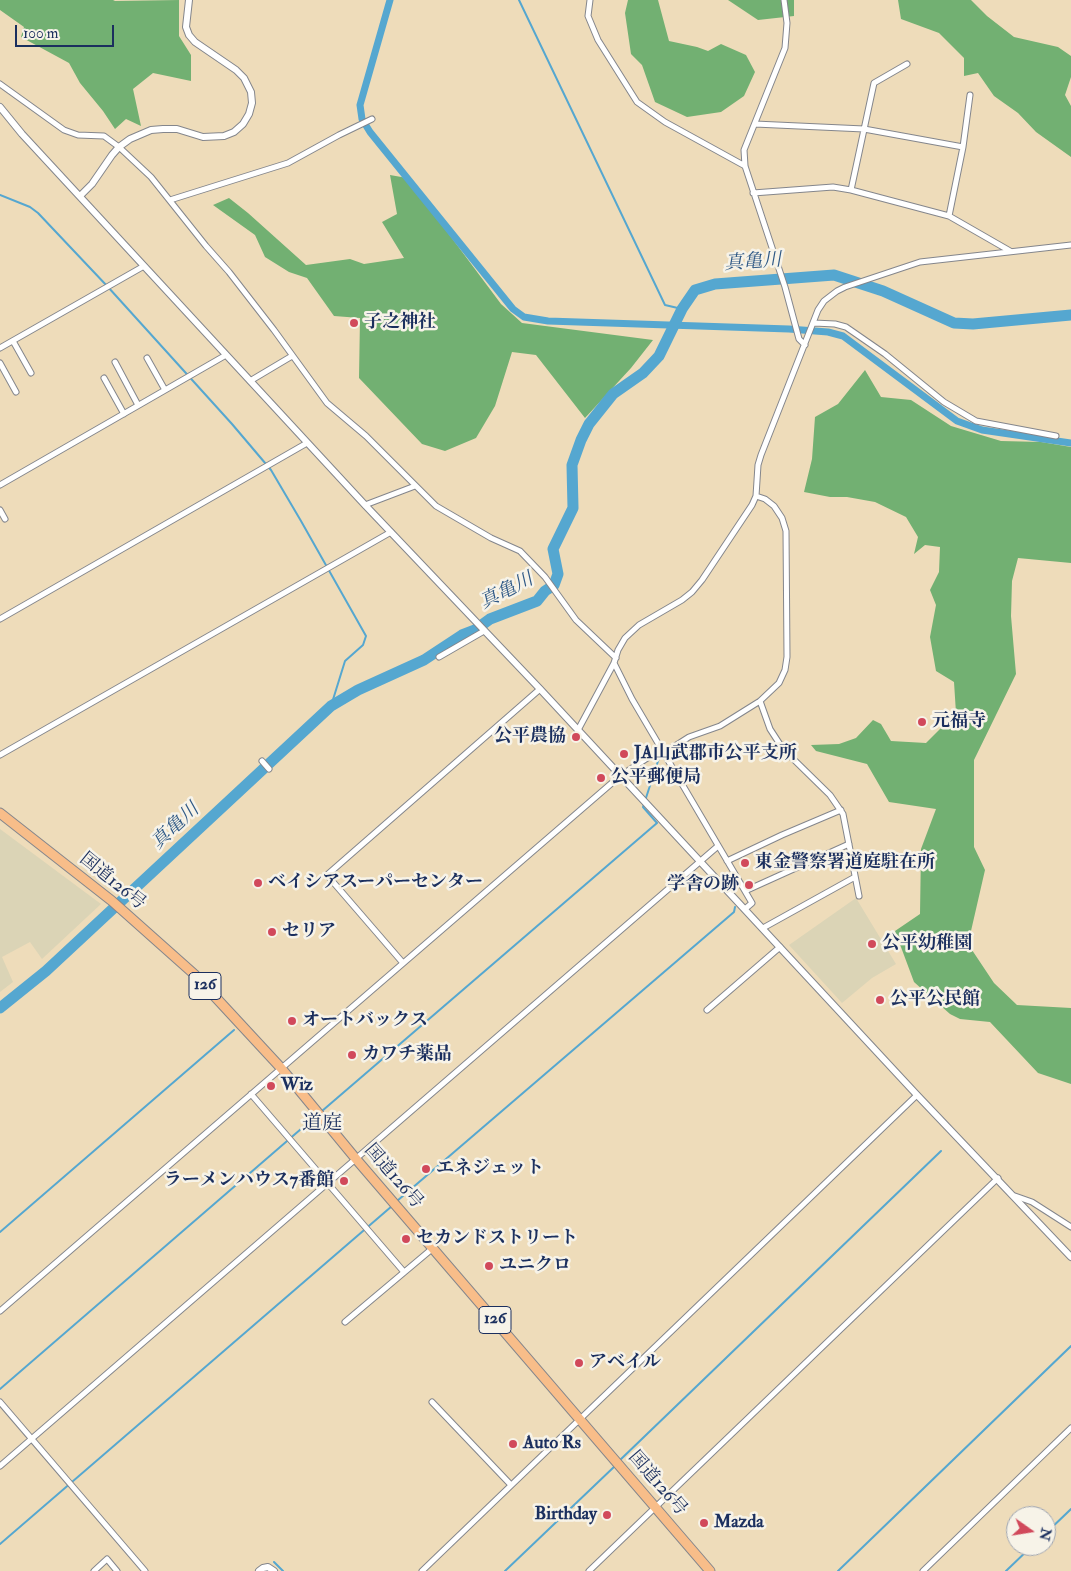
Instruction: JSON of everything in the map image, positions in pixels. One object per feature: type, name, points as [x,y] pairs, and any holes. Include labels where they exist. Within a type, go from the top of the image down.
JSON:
[{"type":"highway","name":"国道126号","points":[[0,813],[112,901],[194,974],[280,1068],[710,1571]]},
{"type":"street","points":[[80,196],[92,184],[119,147],[130,139],[144,133],[163,129],[177,129],[203,137],[224,136],[234,132],[243,124],[249,114],[252,103],[251,92],[244,78],[236,70],[195,42],[189,35],[186,27],[189,0]]},
{"type":"street","points":[[590,0],[588,16],[598,40],[637,102],[665,122],[745,166]]},
{"type":"street","points":[[784,0],[787,24],[785,48],[744,150],[745,166],[753,194],[785,287],[799,339],[805,345]]},
{"type":"street","points":[[851,190],[874,83],[907,64]]},
{"type":"street","points":[[0,84],[64,130],[78,135],[104,136],[119,147],[150,177],[170,200],[249,297],[327,402],[366,436],[436,506],[491,538],[520,551],[545,577],[576,620],[615,661],[632,699],[752,903],[745,909]]},
{"type":"street","points":[[949,216],[963,147],[970,94]]},
{"type":"street","points":[[0,107],[22,134],[307,443],[540,689],[917,1095],[998,1178],[1071,1257]]},
{"type":"street","points":[[170,200],[288,164],[372,119]]},
{"type":"street","points":[[755,124],[864,129],[963,147]]},
{"type":"street","points":[[753,194],[833,187],[851,190],[949,216],[1011,252]]},
{"type":"street","points":[[578,730],[615,661],[625,638],[639,625],[682,600],[702,580],[752,505],[756,496],[760,455],[818,310],[824,301],[837,290],[920,262],[1071,246]]},
{"type":"street","points":[[0,348],[144,266]]},
{"type":"street","points":[[814,323],[835,324],[846,328],[886,354],[944,402],[976,421],[1056,436]]},
{"type":"street","points":[[13,341],[31,374]]},
{"type":"street","points":[[0,485],[226,355]]},
{"type":"street","points":[[250,381],[292,356]]},
{"type":"street","points":[[148,358],[165,390]]},
{"type":"street","points":[[115,362],[138,405]]},
{"type":"street","points":[[0,363],[16,392]]},
{"type":"street","points":[[104,378],[124,414]]},
{"type":"street","points":[[0,619],[307,443]]},
{"type":"street","points":[[365,505],[415,486]]},
{"type":"street","points":[[0,1311],[620,776],[689,738],[720,726],[760,701],[779,683],[787,657],[786,531],[782,518],[774,506],[765,499],[756,496]]},
{"type":"street","points":[[0,510],[5,519]]},
{"type":"street","points":[[0,755],[391,532]]},
{"type":"street","points":[[439,657],[484,631]]},
{"type":"street","points":[[403,963],[327,875],[540,689]]},
{"type":"street","points":[[760,701],[770,729],[783,749],[830,795],[841,810],[859,896]]},
{"type":"street","points":[[262,761],[269,769]]},
{"type":"street","points":[[727,860],[841,810]]},
{"type":"street","points":[[745,891],[849,844]]},
{"type":"street","points":[[0,1466],[718,846]]},
{"type":"street","points":[[763,928],[855,877]]},
{"type":"street","points":[[707,1010],[780,947]]},
{"type":"street","points":[[251,1094],[404,1272]]},
{"type":"street","points":[[422,1571],[917,1095]]},
{"type":"street","points":[[589,1571],[998,1178]]},
{"type":"street","points":[[1015,1196],[1032,1202],[1071,1226]]},
{"type":"street","points":[[345,1322],[433,1248]]},
{"type":"street","points":[[0,1402],[145,1571]]},
{"type":"street","points":[[432,1402],[511,1485]]},
{"type":"street","points":[[923,1571],[1071,1428]]},
{"type":"street","points":[[94,1571],[107,1560],[117,1571]]},
{"type":"street","points":[[260,1571],[268,1567],[274,1571]]},
{"type":"shaded area","points":[[0,829],[101,904],[42,959],[30,942],[2,957],[13,982],[0,992]]},
{"type":"shaded area","points":[[856,898],[896,964],[872,978],[842,1003],[789,945]]},
{"type":"green space","points":[[0,0],[179,0],[179,36],[191,55],[191,81],[153,73],[133,89],[141,126],[126,119],[115,129],[80,83],[69,63],[21,37],[24,27],[0,10]]},
{"type":"green space","points":[[628,0],[658,0],[669,41],[708,51],[721,44],[746,55],[755,72],[744,96],[721,112],[687,117],[655,102],[642,65],[631,54],[625,13]]},
{"type":"green space","points":[[728,0],[794,0],[794,16],[758,20]]},
{"type":"green space","points":[[898,0],[971,0],[987,16],[1014,37],[1058,47],[1071,56],[1071,77],[1065,95],[1071,106],[1071,157],[1036,132],[1018,113],[994,96],[978,73],[964,76],[964,58],[939,33],[901,19]]},
{"type":"green space","points":[[390,175],[407,178],[501,304],[522,323],[653,340],[631,368],[585,418],[536,355],[512,352],[495,406],[476,438],[445,451],[422,444],[359,378],[360,318],[334,316],[307,278],[289,272],[265,257],[255,235],[213,205],[229,198],[306,265],[350,259],[364,264],[404,258],[382,222],[397,214]]},
{"type":"green space","points":[[865,370],[881,397],[911,400],[951,426],[1001,441],[1041,442],[1071,447],[1071,563],[1018,558],[1012,581],[1011,616],[1016,674],[974,760],[974,847],[985,870],[968,944],[994,983],[1017,1005],[1071,1008],[1071,1084],[1038,1073],[990,1022],[960,1019],[950,1014],[914,982],[895,931],[920,914],[921,849],[936,809],[889,802],[867,764],[816,751],[811,745],[839,744],[856,738],[873,720],[881,724],[891,741],[926,743],[956,713],[954,682],[936,671],[930,637],[936,605],[930,590],[939,572],[940,547],[925,545],[914,554],[918,537],[906,517],[875,502],[804,492],[812,459],[815,417],[838,404]]},
{"type":"waterway","points":[[390,0],[360,105],[362,119],[370,132],[513,309],[524,317],[548,321],[828,332],[843,336],[957,421],[982,430],[1071,443]]},
{"type":"waterway","points":[[519,0],[665,305],[682,309]]},
{"type":"waterway","points":[[0,195],[30,207],[38,213],[108,287],[271,470],[366,636],[363,645],[345,661],[331,706]]},
{"type":"waterway","name":"真亀川","points":[[0,1008],[46,971],[331,706],[358,690],[424,660],[490,619],[537,601],[545,591],[554,585],[558,574],[553,549],[573,508],[572,465],[581,440],[589,424],[613,394],[643,373],[659,356],[682,309],[695,290],[715,284],[834,275],[883,291],[954,323],[973,324],[1071,315]]},
{"type":"waterway","points":[[322,1111],[657,823],[643,807],[660,755]]},
{"type":"waterway","points":[[397,1201],[734,912],[735,907]]},
{"type":"waterway","points":[[0,1232],[234,1030]]},
{"type":"waterway","points":[[0,1389],[316,1116]]},
{"type":"waterway","points":[[619,1461],[941,1151]]},
{"type":"waterway","points":[[0,1544],[392,1206]]},
{"type":"waterway","points":[[838,1571],[1071,1346]]},
{"type":"waterway","points":[[505,1571],[616,1465]]},
{"type":"waterway","points":[[1056,1523],[1071,1509]]},
{"type":"waterway","points":[[1006,1571],[1022,1556]]},
{"type":"waterway","points":[[274,1562],[283,1571]]},
{"type":"place","name":"子之神社","points":[[354,323]]},
{"type":"place","name":"元福寺","points":[[922,722]]},
{"type":"place","name":"公平農協","points":[[576,737]]},
{"type":"place","name":"JA山武郡市公平支所","points":[[624,754]]},
{"type":"place","name":"公平郵便局","points":[[601,778]]},
{"type":"place","name":"東金警察署道庭駐在所","points":[[745,863]]},
{"type":"place","name":"ベイシアスーパーセンター","points":[[258,883]]},
{"type":"place","name":"学舎の跡","points":[[749,885]]},
{"type":"place","name":"セリア","points":[[272,932]]},
{"type":"place","name":"公平幼稚園","points":[[872,944]]},
{"type":"place","name":"公平公民館","points":[[880,1000]]},
{"type":"place","name":"オートバックス","points":[[292,1021]]},
{"type":"place","name":"カワチ薬品","points":[[352,1055]]},
{"type":"place","name":"Wiz","points":[[271,1086]]},
{"type":"place","name":"エネジェット","points":[[426,1169]]},
{"type":"place","name":"ラーメンハウス7番館","points":[[344,1181]]},
{"type":"place","name":"セカンドストリート","points":[[406,1239]]},
{"type":"place","name":"ユニクロ","points":[[489,1266]]},
{"type":"place","name":"アベイル","points":[[579,1363]]},
{"type":"place","name":"Auto Rs","points":[[513,1444]]},
{"type":"place","name":"Birthday","points":[[607,1515]]},
{"type":"place","name":"Mazda","points":[[704,1523]]},
{"type":"district","name":"道庭","points":[[322,1125]]}]
